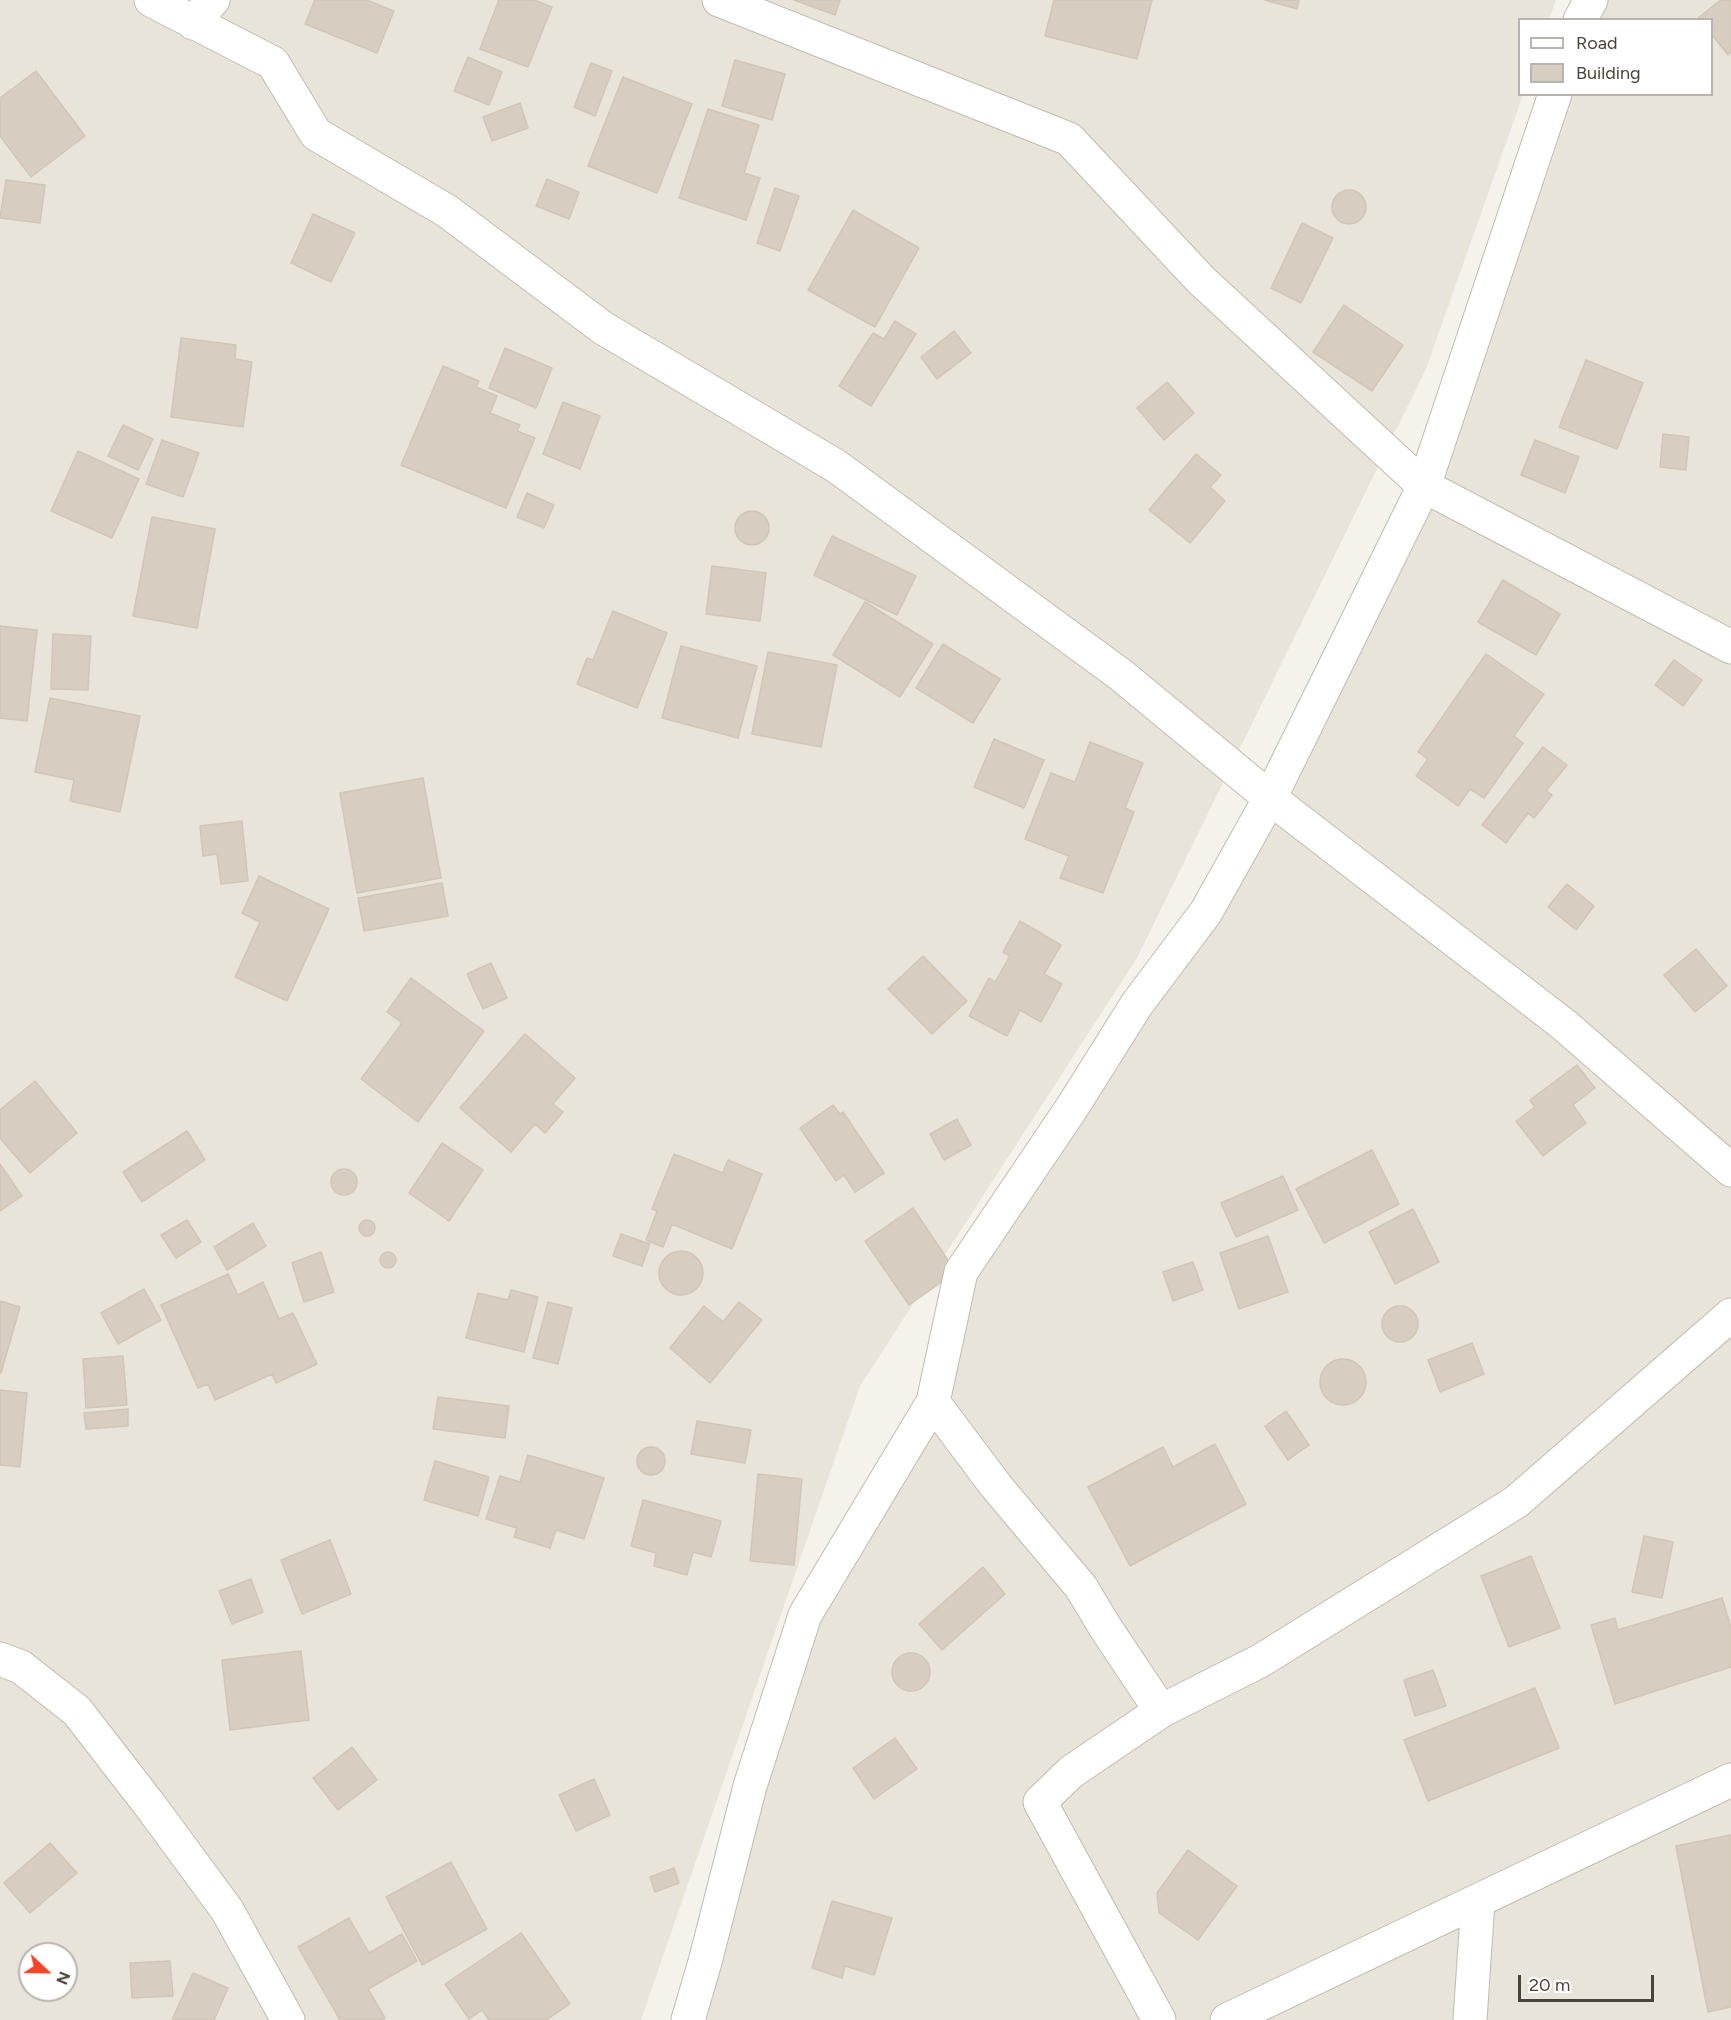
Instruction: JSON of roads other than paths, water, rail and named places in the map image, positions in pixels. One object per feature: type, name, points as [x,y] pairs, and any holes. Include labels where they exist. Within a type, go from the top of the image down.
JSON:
[{"type":"street","points":[[151,0],[203,11],[273,63],[316,134],[447,211],[603,328],[836,466],[1121,675],[1270,798],[1563,1024],[1731,1170]]},
{"type":"street","points":[[719,0],[1069,139],[1201,280],[1424,486],[1731,647]]},
{"type":"street","points":[[1581,18],[1590,0]]},
{"type":"street","points":[[688,2020],[750,1786],[805,1615],[933,1402],[961,1272],[1073,1106],[1137,1004],[1206,912],[1270,798],[1424,486],[1554,96]]},
{"type":"street","points":[[1159,2020],[1040,1802],[1071,1772],[1161,1711],[1260,1660],[1516,1502],[1731,1315]]},
{"type":"street","points":[[933,1402],[996,1486],[1081,1587],[1161,1711]]},
{"type":"street","points":[[0,1659],[21,1667],[77,1712],[152,1808],[227,1910],[288,2020]]},
{"type":"street","points":[[1227,2020],[1731,1780]]},
{"type":"street","points":[[1470,2020],[1478,1901]]}]
